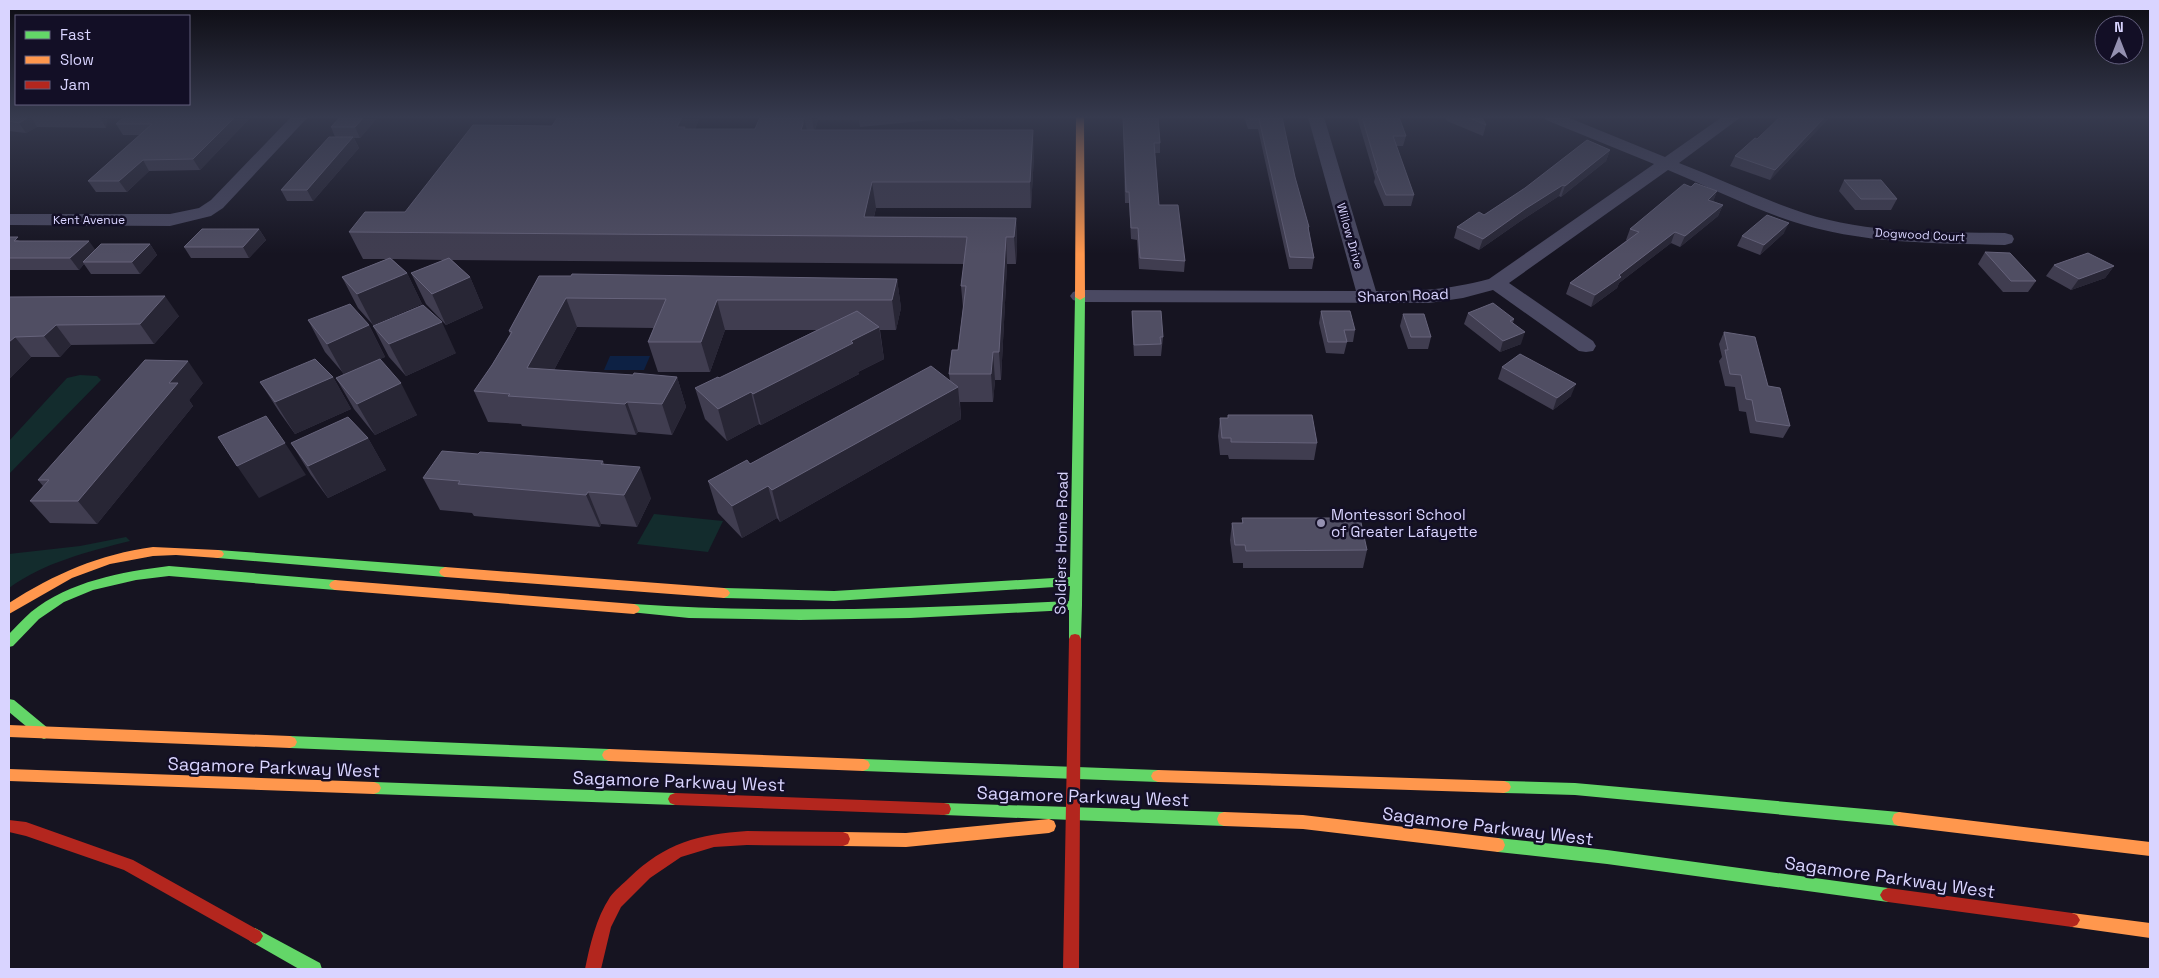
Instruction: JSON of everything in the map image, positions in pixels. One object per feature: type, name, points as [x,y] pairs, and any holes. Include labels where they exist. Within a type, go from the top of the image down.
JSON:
[{"type":"main road","name":"Soldiers Home Road","points":[[1071,969],[1080,163]]},
{"type":"main road","points":[[9,608],[42,587],[83,568],[116,557],[175,551],[712,592],[834,596],[1076,581]]},
{"type":"main road","points":[[9,642],[45,608],[78,590],[121,576],[169,571],[671,612],[753,615],[886,614],[1076,605]]},
{"type":"main road","points":[[9,704],[44,733]]},
{"type":"main road","name":"Sagamore Parkway West","points":[[9,731],[1113,775],[1575,789],[1866,815],[2150,849]]},
{"type":"main road","name":"Sagamore Parkway West","points":[[9,775],[1303,822],[1607,857],[2150,931]]},
{"type":"main road","points":[[593,969],[604,926],[616,902],[645,873],[677,851],[714,840],[747,838],[906,840],[1036,828],[1116,815]]},
{"type":"main road","points":[[9,826],[26,829],[128,865],[314,969]]},
{"type":"street","name":"Kent Avenue","points":[[9,220],[170,220],[205,212],[217,204],[256,163]]},
{"type":"street","name":"Willow Drive","points":[[1329,163],[1368,297]]},
{"type":"street","name":"Dogwood Court","points":[[1664,163],[1798,216],[1847,229],[1890,236],[2005,239]]},
{"type":"street","name":"Sharon Road","points":[[1080,296],[1429,297],[1463,292],[1496,283],[1667,164]]},
{"type":"street","points":[[1496,283],[1586,346]]},
{"type":"green space","points":[[80,375],[97,376],[101,380],[9,474],[9,441],[67,378]]},
{"type":"green space","points":[[654,514],[723,521],[708,552],[637,544]]},
{"type":"green space","points":[[126,537],[130,541],[67,559],[37,571],[9,588],[9,554],[80,546]]},
{"type":"water","points":[[610,356],[650,356],[644,370],[604,370]]},
{"type":"building","points":[[109,163],[140,163],[119,181],[88,181]]},
{"type":"building","points":[[306,163],[331,163],[307,190],[281,190]]},
{"type":"building","points":[[444,163],[1031,163],[1030,182],[872,182],[864,217],[1016,218],[1014,237],[1006,237],[999,352],[993,352],[991,374],[949,374],[952,350],[958,350],[966,286],[961,286],[967,237],[349,232],[365,212],[405,212]]},
{"type":"building","points":[[1125,163],[1156,163],[1159,205],[1178,205],[1185,261],[1140,258],[1138,228],[1131,228],[1129,192],[1126,192]]},
{"type":"building","points":[[1269,163],[1292,163],[1309,227],[1314,258],[1290,257]]},
{"type":"building","points":[[1376,163],[1402,163],[1414,195],[1386,195],[1376,171],[1378,171]]},
{"type":"building","points":[[1558,163],[1594,163],[1565,186],[1563,185],[1525,209],[1483,239],[1457,227],[1479,212],[1484,215],[1525,188]]},
{"type":"building","points":[[1754,163],[1782,163],[1775,170]]},
{"type":"building","points":[[1844,180],[1881,180],[1897,199],[1861,199]]},
{"type":"building","points":[[1695,183],[1717,191],[1708,200],[1723,205],[1685,236],[1675,232],[1619,275],[1621,277],[1595,295],[1570,283],[1639,232],[1630,229],[1684,184],[1691,187]]},
{"type":"building","points":[[1767,215],[1789,223],[1764,245],[1742,236]]},
{"type":"building","points":[[202,229],[259,229],[243,247],[184,247]]},
{"type":"building","points":[[9,237],[18,237],[14,241],[89,241],[70,258],[9,258]]},
{"type":"building","points":[[101,244],[150,244],[132,262],[83,262]]},
{"type":"building","points":[[1985,252],[2010,253],[2036,281],[2011,281]]},
{"type":"building","points":[[2088,253],[2114,266],[2079,279],[2054,265]]},
{"type":"building","points":[[390,258],[407,273],[357,294],[342,277]]},
{"type":"building","points":[[449,258],[470,277],[432,294],[411,273]]},
{"type":"building","points":[[572,274],[897,279],[892,300],[717,300],[701,342],[648,342],[666,299],[566,298],[527,368],[677,377],[662,404],[627,402],[625,404],[508,396],[510,394],[474,391],[512,332],[509,331],[539,276],[571,276]]},
{"type":"building","points":[[165,296],[140,324],[56,325],[44,336],[15,337],[9,342],[9,297]]},
{"type":"building","points":[[1493,303],[1514,319],[1510,321],[1525,332],[1503,341],[1468,313]]},
{"type":"building","points":[[350,304],[369,325],[327,344],[308,320]]},
{"type":"building","points":[[423,305],[442,322],[389,344],[373,326]]},
{"type":"building","points":[[857,311],[879,327],[851,341],[853,343],[753,394],[751,392],[718,409],[695,388],[719,378]]},
{"type":"building","points":[[1132,311],[1161,311],[1163,337],[1160,337],[1161,344],[1134,345]]},
{"type":"building","points":[[1321,311],[1350,311],[1355,330],[1344,330],[1347,342],[1328,342]]},
{"type":"building","points":[[1403,314],[1424,314],[1431,337],[1411,337]]},
{"type":"building","points":[[1724,332],[1755,337],[1768,386],[1780,388],[1790,426],[1756,421],[1752,400],[1746,399],[1741,375],[1730,374],[1725,350],[1728,350]]},
{"type":"building","points":[[1520,354],[1576,384],[1557,398],[1502,367]]},
{"type":"building","points":[[315,359],[333,377],[275,402],[260,382]]},
{"type":"building","points":[[380,359],[401,383],[357,404],[336,378]]},
{"type":"building","points":[[145,360],[188,361],[169,383],[178,383],[78,501],[30,501],[49,480],[38,480]]},
{"type":"building","points":[[931,366],[958,387],[772,490],[768,486],[732,506],[708,481],[747,460],[750,464]]},
{"type":"building","points":[[1228,415],[1312,415],[1317,443],[1231,442],[1231,438],[1222,438],[1220,418],[1228,418]]},
{"type":"building","points":[[266,416],[285,443],[237,466],[218,437]]},
{"type":"building","points":[[348,417],[368,438],[308,466],[291,443]]},
{"type":"building","points":[[442,451],[603,461],[601,464],[640,467],[624,495],[588,492],[586,495],[458,484],[460,481],[423,478]]},
{"type":"building","points":[[1242,518],[1360,518],[1367,550],[1246,551],[1245,545],[1235,545],[1232,523],[1243,523]]},
{"type":"traffic: fast","points":[[1075,639],[1080,297]]},
{"type":"traffic: fast","points":[[218,554],[445,572]]},
{"type":"traffic: fast","points":[[9,642],[35,616],[60,599],[90,586],[136,575],[169,571],[335,585]]},
{"type":"traffic: fast","points":[[724,593],[834,596],[1076,581]]},
{"type":"traffic: fast","points":[[634,609],[744,615],[800,615],[910,613],[1076,605]]},
{"type":"traffic: fast","points":[[9,704],[44,733]]},
{"type":"traffic: fast","points":[[290,742],[609,755]]},
{"type":"traffic: fast","points":[[863,765],[1158,776]]},
{"type":"traffic: fast","points":[[1504,787],[1575,789],[1899,819]]},
{"type":"traffic: fast","points":[[374,788],[675,799]]},
{"type":"traffic: fast","points":[[944,809],[1224,819]]},
{"type":"traffic: fast","points":[[1498,845],[1607,857],[1888,895]]},
{"type":"traffic: fast","points":[[255,936],[314,969]]},
{"type":"traffic: slow","points":[[1080,163],[1080,297]]},
{"type":"traffic: slow","points":[[9,609],[68,575],[88,566],[130,554],[176,551],[218,554]]},
{"type":"traffic: slow","points":[[445,572],[724,593]]},
{"type":"traffic: slow","points":[[335,585],[634,609]]},
{"type":"traffic: slow","points":[[9,731],[290,742]]},
{"type":"traffic: slow","points":[[609,755],[863,765]]},
{"type":"traffic: slow","points":[[9,775],[374,788]]},
{"type":"traffic: slow","points":[[1158,776],[1504,787]]},
{"type":"traffic: slow","points":[[1224,819],[1303,822],[1498,845]]},
{"type":"traffic: slow","points":[[1899,819],[2150,849]]},
{"type":"traffic: slow","points":[[843,839],[906,840],[1049,826]]},
{"type":"traffic: slow","points":[[2072,920],[2150,931]]},
{"type":"traffic: jam","points":[[1071,969],[1075,639]]},
{"type":"traffic: jam","points":[[675,799],[944,809]]},
{"type":"traffic: jam","points":[[9,826],[26,829],[128,865],[255,936]]},
{"type":"traffic: jam","points":[[593,969],[604,926],[616,902],[645,873],[677,851],[714,840],[747,838],[843,839]]},
{"type":"traffic: jam","points":[[1888,895],[2072,920]]},
{"type":"place","name":"Montessori School of Greater Lafayette","points":[[1321,523]]}]
